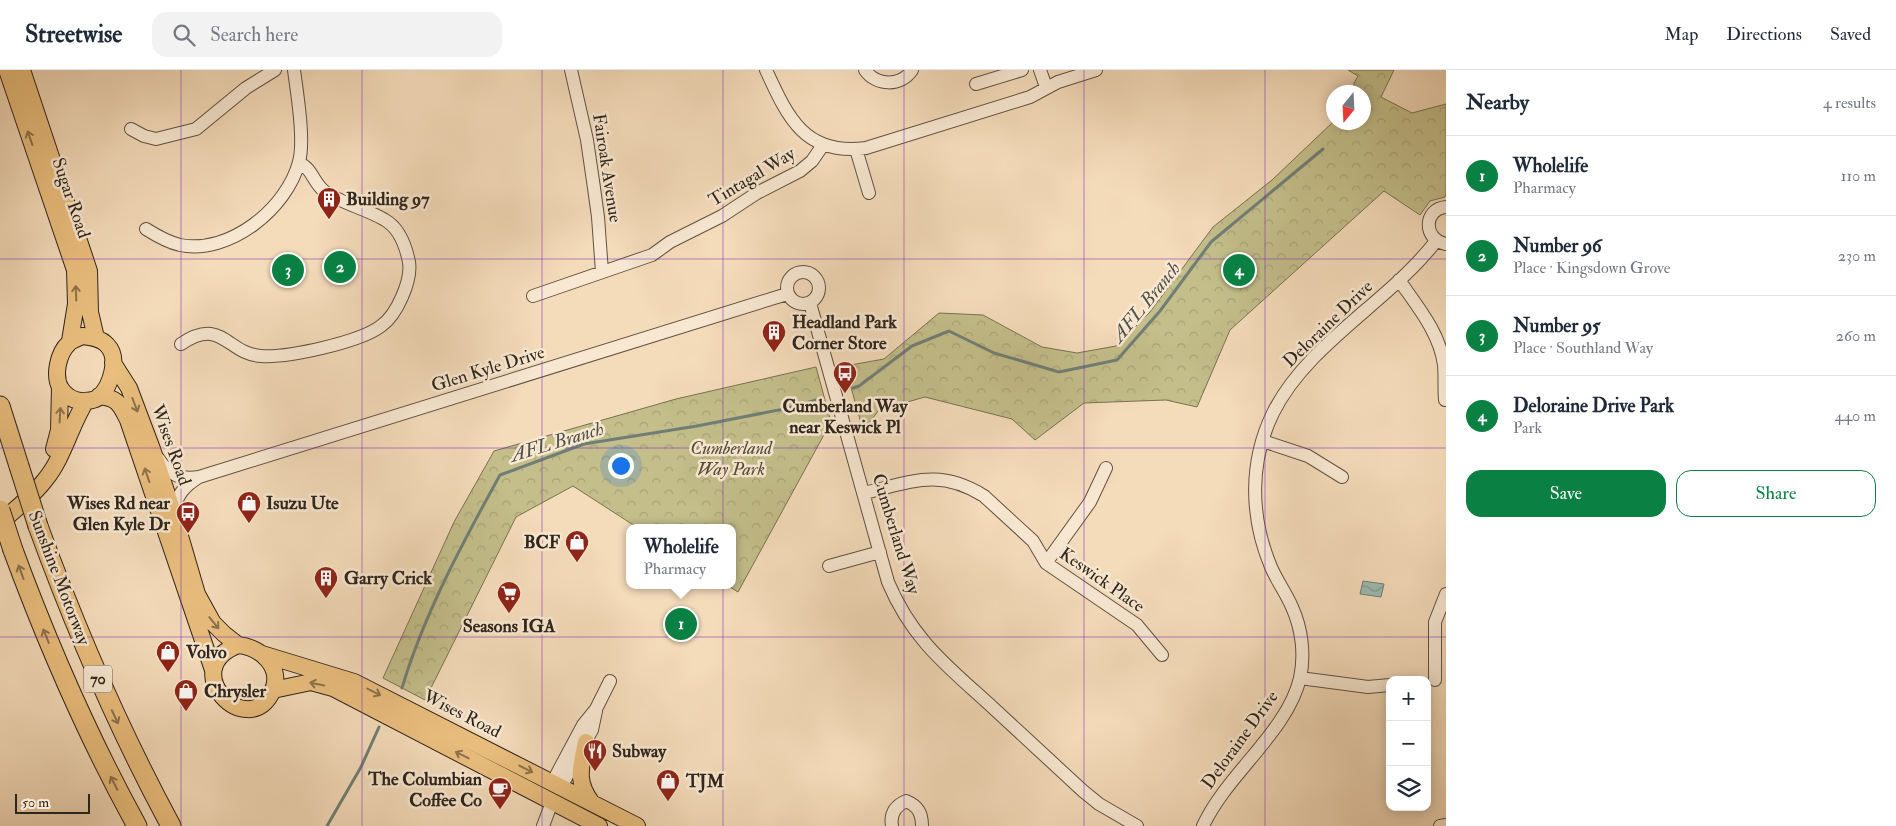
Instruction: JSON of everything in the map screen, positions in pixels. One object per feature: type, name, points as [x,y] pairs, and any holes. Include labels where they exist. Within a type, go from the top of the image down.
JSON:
[{"type":"highway","name":"Sunshine Motorway","points":[[0,406],[38,526],[66,602],[101,687],[171,826]]},
{"type":"highway","name":"Sunshine Motorway","points":[[9,508],[13,550],[41,625],[74,700],[137,826]]},
{"type":"main road","name":"Sugar Road","points":[[7,70],[75,270],[76,304],[70,342]]},
{"type":"main road","name":"Sugar Road","points":[[22,70],[89,271],[90,312],[96,338]]},
{"type":"main road","points":[[0,523],[9,508],[45,480],[61,455],[78,414],[106,388],[111,376],[112,356],[108,345],[96,338],[82,336],[70,342],[63,351],[58,364],[60,387],[59,430],[53,454],[41,474]]},
{"type":"main road","name":"Wises Road","points":[[113,364],[129,388],[152,449],[174,512],[197,594],[205,610],[219,629],[238,645]]},
{"type":"main road","points":[[60,387],[65,395],[75,400],[93,399]]},
{"type":"main road","name":"Wises Road","points":[[93,399],[110,398],[120,404],[128,420],[213,670]]},
{"type":"main road","points":[[238,645],[248,646],[269,660],[275,677],[273,690],[262,704],[252,709],[232,706],[218,692],[213,670],[220,656],[229,648],[238,645]]},
{"type":"main road","name":"Wises Road","points":[[262,654],[354,682],[637,826]]},
{"type":"main road","name":"Wises Road","points":[[273,690],[311,682],[333,688],[599,826]]},
{"type":"main road","points":[[586,742],[580,768],[580,783],[592,803]]},
{"type":"main road","points":[[552,802],[557,785]]},
{"type":"street","points":[[131,129],[144,136],[156,139],[196,129],[246,88],[275,70]]},
{"type":"street","points":[[146,229],[165,240],[182,245],[198,246],[228,238],[244,231],[262,219],[275,207],[285,192],[299,163],[301,152],[300,120],[294,70]]},
{"type":"street","name":"Fairoak Avenue","points":[[571,70],[587,140],[598,217],[602,272]]},
{"type":"street","points":[[766,70],[783,106],[793,122],[823,145],[841,150],[856,150],[876,145],[1030,97],[1058,82],[1096,70]]},
{"type":"street","points":[[865,70],[872,78],[885,82],[893,82],[904,78],[912,70]]},
{"type":"street","points":[[976,84],[1022,70]]},
{"type":"street","points":[[1040,70],[1046,88]]},
{"type":"street","name":"Tintagal Way","points":[[533,296],[652,256],[670,242],[722,216],[757,192],[800,171],[812,161],[823,145]]},
{"type":"street","points":[[856,150],[869,193]]},
{"type":"street","points":[[181,344],[193,336],[215,335],[250,354],[271,356],[316,349],[364,335],[384,325],[394,312],[408,282],[410,272],[407,253],[398,234],[392,225],[383,218],[322,189],[308,168],[299,163]]},
{"type":"street","points":[[1441,242],[1429,231],[1429,219],[1436,210],[1446,207]]},
{"type":"street","name":"Deloraine Drive","points":[[1203,826],[1222,795],[1284,714],[1295,694],[1300,678],[1302,657],[1301,634],[1293,609],[1262,544],[1256,517],[1256,468],[1273,413],[1288,388],[1312,359],[1441,242]]},
{"type":"street","points":[[801,272],[815,277],[819,289],[818,295],[810,303],[800,305],[795,303],[787,294],[787,284],[794,275],[801,272]]},
{"type":"street","points":[[1399,280],[1428,323],[1438,343],[1444,364],[1445,400]]},
{"type":"street","name":"Glen Kyle Drive","points":[[200,477],[787,294]]},
{"type":"street","name":"Cumberland Way","points":[[810,303],[888,582],[911,626],[924,643],[1083,791],[1099,804],[1137,826]]},
{"type":"street","points":[[1263,441],[1308,456],[1342,476]]},
{"type":"street","points":[[152,449],[164,468],[173,475],[190,478],[200,477]]},
{"type":"street","points":[[1046,563],[1090,502],[1106,468]]},
{"type":"street","points":[[9,508],[41,474]]},
{"type":"street","points":[[174,512],[175,503],[184,488],[200,477]]},
{"type":"street","name":"Keswick Place","points":[[864,493],[928,479],[955,481],[984,496],[1033,541],[1046,563],[1137,626],[1162,655]]},
{"type":"street","points":[[829,566],[880,552]]},
{"type":"street","points":[[1436,680],[1436,622],[1446,594]]},
{"type":"street","points":[[1300,678],[1368,687],[1386,685]]},
{"type":"street","points":[[557,785],[583,724],[596,709],[610,681]]},
{"type":"street","points":[[557,785],[586,742],[592,730],[596,709]]},
{"type":"street","points":[[892,826],[891,820],[894,810],[898,804],[906,801],[914,804],[922,814],[922,826]]},
{"type":"street","points":[[543,826],[552,802]]},
{"type":"street","points":[[1440,826],[1446,825]]},
{"type":"green space","points":[[1348,70],[1394,70],[1381,97],[1412,113],[1446,104],[1445,197],[1430,201],[1420,215],[1384,191],[1230,330],[1197,407],[1166,400],[1084,403],[1035,440],[1012,419],[925,397],[879,410],[869,423],[861,423],[845,366],[884,359],[939,313],[983,315],[1042,347],[1077,353],[1116,346],[1150,312],[1213,227],[1272,180],[1326,129],[1371,130],[1371,85],[1354,85],[1358,76]]},
{"type":"green space","name":"Cumberland Way Park","points":[[816,367],[831,422],[738,592],[733,589],[736,589],[736,524],[632,524],[573,486],[516,517],[425,700],[383,678],[454,522],[494,451],[676,399]]},
{"type":"water","points":[[1363,581],[1384,584],[1381,597],[1360,594]]},
{"type":"waterway","name":"AFL Branch","points":[[853,388],[859,386],[912,346],[949,331],[994,353],[1059,372],[1117,360],[1160,311],[1211,242],[1323,149]]},
{"type":"waterway","name":"AFL Branch","points":[[402,688],[421,633],[445,579],[500,475],[584,444],[697,426],[789,408],[823,398]]},
{"type":"waterway","name":"AFL Branch","points":[[327,826],[361,767],[379,727]]},
{"type":"place","name":"Building 97","points":[[329,220]]},
{"type":"place","name":"Number 96","points":[[340,267]]},
{"type":"place","name":"Number 95","points":[[288,270]]},
{"type":"place","name":"Deloraine Drive Park","points":[[1239,270]]},
{"type":"place","name":"Headland Park Corner Store","points":[[774,353]]},
{"type":"place","name":"Cumberland Way near Keswick Pl","points":[[845,394]]},
{"type":"place","name":"Isuzu Ute","points":[[249,524]]},
{"type":"place","name":"Wises Rd near Glen Kyle Dr","points":[[188,534]]},
{"type":"place","name":"BCF","points":[[577,563]]},
{"type":"place","name":"Garry Crick","points":[[326,599]]},
{"type":"place","name":"Seasons IGA","points":[[509,614]]},
{"type":"place","name":"Wholelife","points":[[681,624]]},
{"type":"place","name":"Volvo","points":[[168,673]]},
{"type":"place","name":"Chrysler","points":[[186,712]]},
{"type":"place","name":"Subway","points":[[595,772]]},
{"type":"place","name":"TJM","points":[[668,802]]},
{"type":"place","name":"The Columbian Coffee Co","points":[[500,810]]}]
